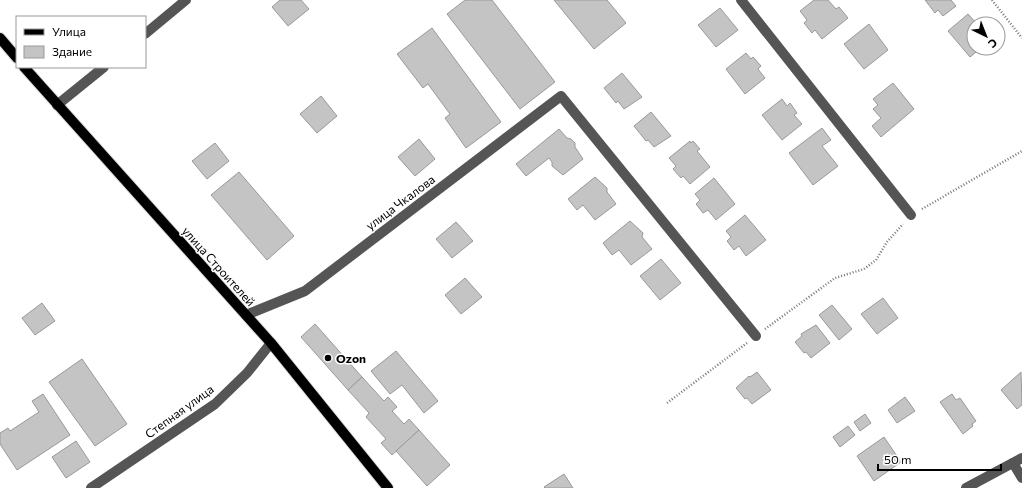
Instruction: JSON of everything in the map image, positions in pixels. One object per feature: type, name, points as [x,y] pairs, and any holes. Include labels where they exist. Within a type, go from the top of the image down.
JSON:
[{"type":"main road","points":[[0,38],[16,57]]},
{"type":"main road","name":"улица Строителей","points":[[25,68],[272,343],[388,488]]},
{"type":"street","points":[[146,33],[186,0]]},
{"type":"street","points":[[741,0],[911,215]]},
{"type":"street","points":[[57,105],[103,68]]},
{"type":"street","name":"улица Чкалова","points":[[246,315],[305,291],[561,96],[756,336]]},
{"type":"street","name":"Степная улица","points":[[91,488],[215,404],[247,373],[272,343]]},
{"type":"street","points":[[966,488],[1017,461],[1022,478]]},
{"type":"path","points":[[992,0],[1022,38]]},
{"type":"path","points":[[667,403],[835,278],[864,269],[876,260],[887,242],[911,215],[1022,151]]},
{"type":"building","points":[[280,0],[301,0],[309,9],[288,26],[272,7]]},
{"type":"building","points":[[465,0],[492,0],[555,82],[520,109],[447,14]]},
{"type":"building","points":[[554,0],[607,0],[626,23],[594,49]]},
{"type":"building","points":[[814,0],[828,0],[836,9],[839,7],[848,18],[822,39],[815,30],[812,33],[804,23],[807,20],[800,11]]},
{"type":"building","points":[[925,0],[951,0],[956,6],[943,16],[938,10],[935,13]]},
{"type":"building","points":[[720,8],[738,30],[716,47],[698,25]]},
{"type":"building","points":[[968,14],[970,16],[966,16],[966,52],[948,31]]},
{"type":"building","points":[[869,24],[888,50],[864,69],[844,44]]},
{"type":"building","points":[[432,28],[501,122],[466,148],[445,118],[450,114],[428,84],[423,88],[397,54]]},
{"type":"building","points":[[746,53],[751,59],[753,57],[761,66],[758,69],[765,78],[745,94],[726,69]]},
{"type":"building","points":[[622,73],[642,97],[624,109],[618,101],[616,103],[604,88]]},
{"type":"building","points":[[893,83],[914,109],[881,137],[872,126],[881,118],[873,109],[878,105],[873,99]]},
{"type":"building","points":[[321,96],[337,116],[317,133],[300,114]]},
{"type":"building","points":[[782,99],[787,106],[790,103],[797,113],[794,115],[802,124],[782,140],[762,115]]},
{"type":"building","points":[[651,112],[671,136],[654,147],[648,140],[646,141],[634,126]]},
{"type":"building","points":[[822,128],[831,140],[822,146],[838,166],[813,185],[789,153]]},
{"type":"building","points":[[559,129],[567,138],[571,139],[575,143],[575,147],[583,159],[563,175],[552,166],[552,162],[549,158],[526,176],[516,164]]},
{"type":"building","points":[[419,139],[435,159],[415,176],[398,157]]},
{"type":"building","points":[[690,141],[691,143],[693,141],[700,149],[697,151],[710,167],[690,184],[683,176],[681,178],[673,169],[676,166],[669,158]]},
{"type":"building","points":[[215,143],[229,161],[207,179],[192,161]]},
{"type":"building","points":[[239,172],[294,236],[267,260],[211,195]]},
{"type":"building","points":[[595,177],[607,188],[607,192],[616,204],[595,220],[583,205],[577,210],[568,199]]},
{"type":"building","points":[[714,178],[735,204],[716,220],[708,210],[703,213],[696,204],[700,200],[695,194]]},
{"type":"building","points":[[745,215],[766,240],[746,256],[739,246],[734,250],[727,241],[731,237],[726,231]]},
{"type":"building","points":[[630,221],[643,233],[642,237],[652,249],[631,265],[619,250],[612,255],[603,243]]},
{"type":"building","points":[[456,222],[473,241],[452,258],[436,239]]},
{"type":"building","points":[[661,259],[681,283],[660,300],[640,276]]},
{"type":"building","points":[[465,278],[482,297],[461,314],[445,295]]},
{"type":"building","points":[[883,298],[898,318],[877,334],[861,314]]},
{"type":"building","points":[[42,303],[55,321],[35,335],[22,318]]},
{"type":"building","points":[[832,305],[852,329],[839,340],[819,315]]},
{"type":"building","points":[[315,324],[362,377],[348,390],[301,337]]},
{"type":"building","points":[[816,325],[830,343],[811,358],[806,352],[804,353],[795,342],[802,336],[801,334]]},
{"type":"building","points":[[396,351],[438,401],[424,413],[402,385],[390,394],[371,371]]},
{"type":"building","points":[[82,359],[127,424],[95,446],[49,382]]},
{"type":"building","points":[[757,372],[771,390],[752,404],[747,398],[745,399],[736,388],[749,376],[750,377]]},
{"type":"building","points":[[1021,372],[1022,405],[1017,409],[1001,390]]},
{"type":"building","points":[[362,377],[384,401],[388,397],[397,407],[392,411],[404,424],[409,419],[419,430],[392,455],[381,443],[386,439],[366,417],[369,413],[348,390]]},
{"type":"building","points":[[43,394],[70,435],[17,470],[0,444],[0,433],[8,428],[10,431],[39,412],[32,401]]},
{"type":"building","points":[[952,394],[956,400],[960,398],[976,421],[972,424],[973,426],[963,434],[940,402]]},
{"type":"building","points":[[905,397],[915,411],[897,423],[888,410]]},
{"type":"building","points":[[865,414],[871,423],[860,431],[854,422]]},
{"type":"building","points":[[848,426],[855,435],[840,447],[833,437]]},
{"type":"building","points":[[419,430],[450,465],[427,486],[396,451]]},
{"type":"building","points":[[884,437],[901,462],[874,481],[857,456]]},
{"type":"building","points":[[76,441],[90,462],[66,478],[52,457]]},
{"type":"building","points":[[564,474],[573,488],[544,487]]},
{"type":"place","name":"Ozon","points":[[328,358]]}]
